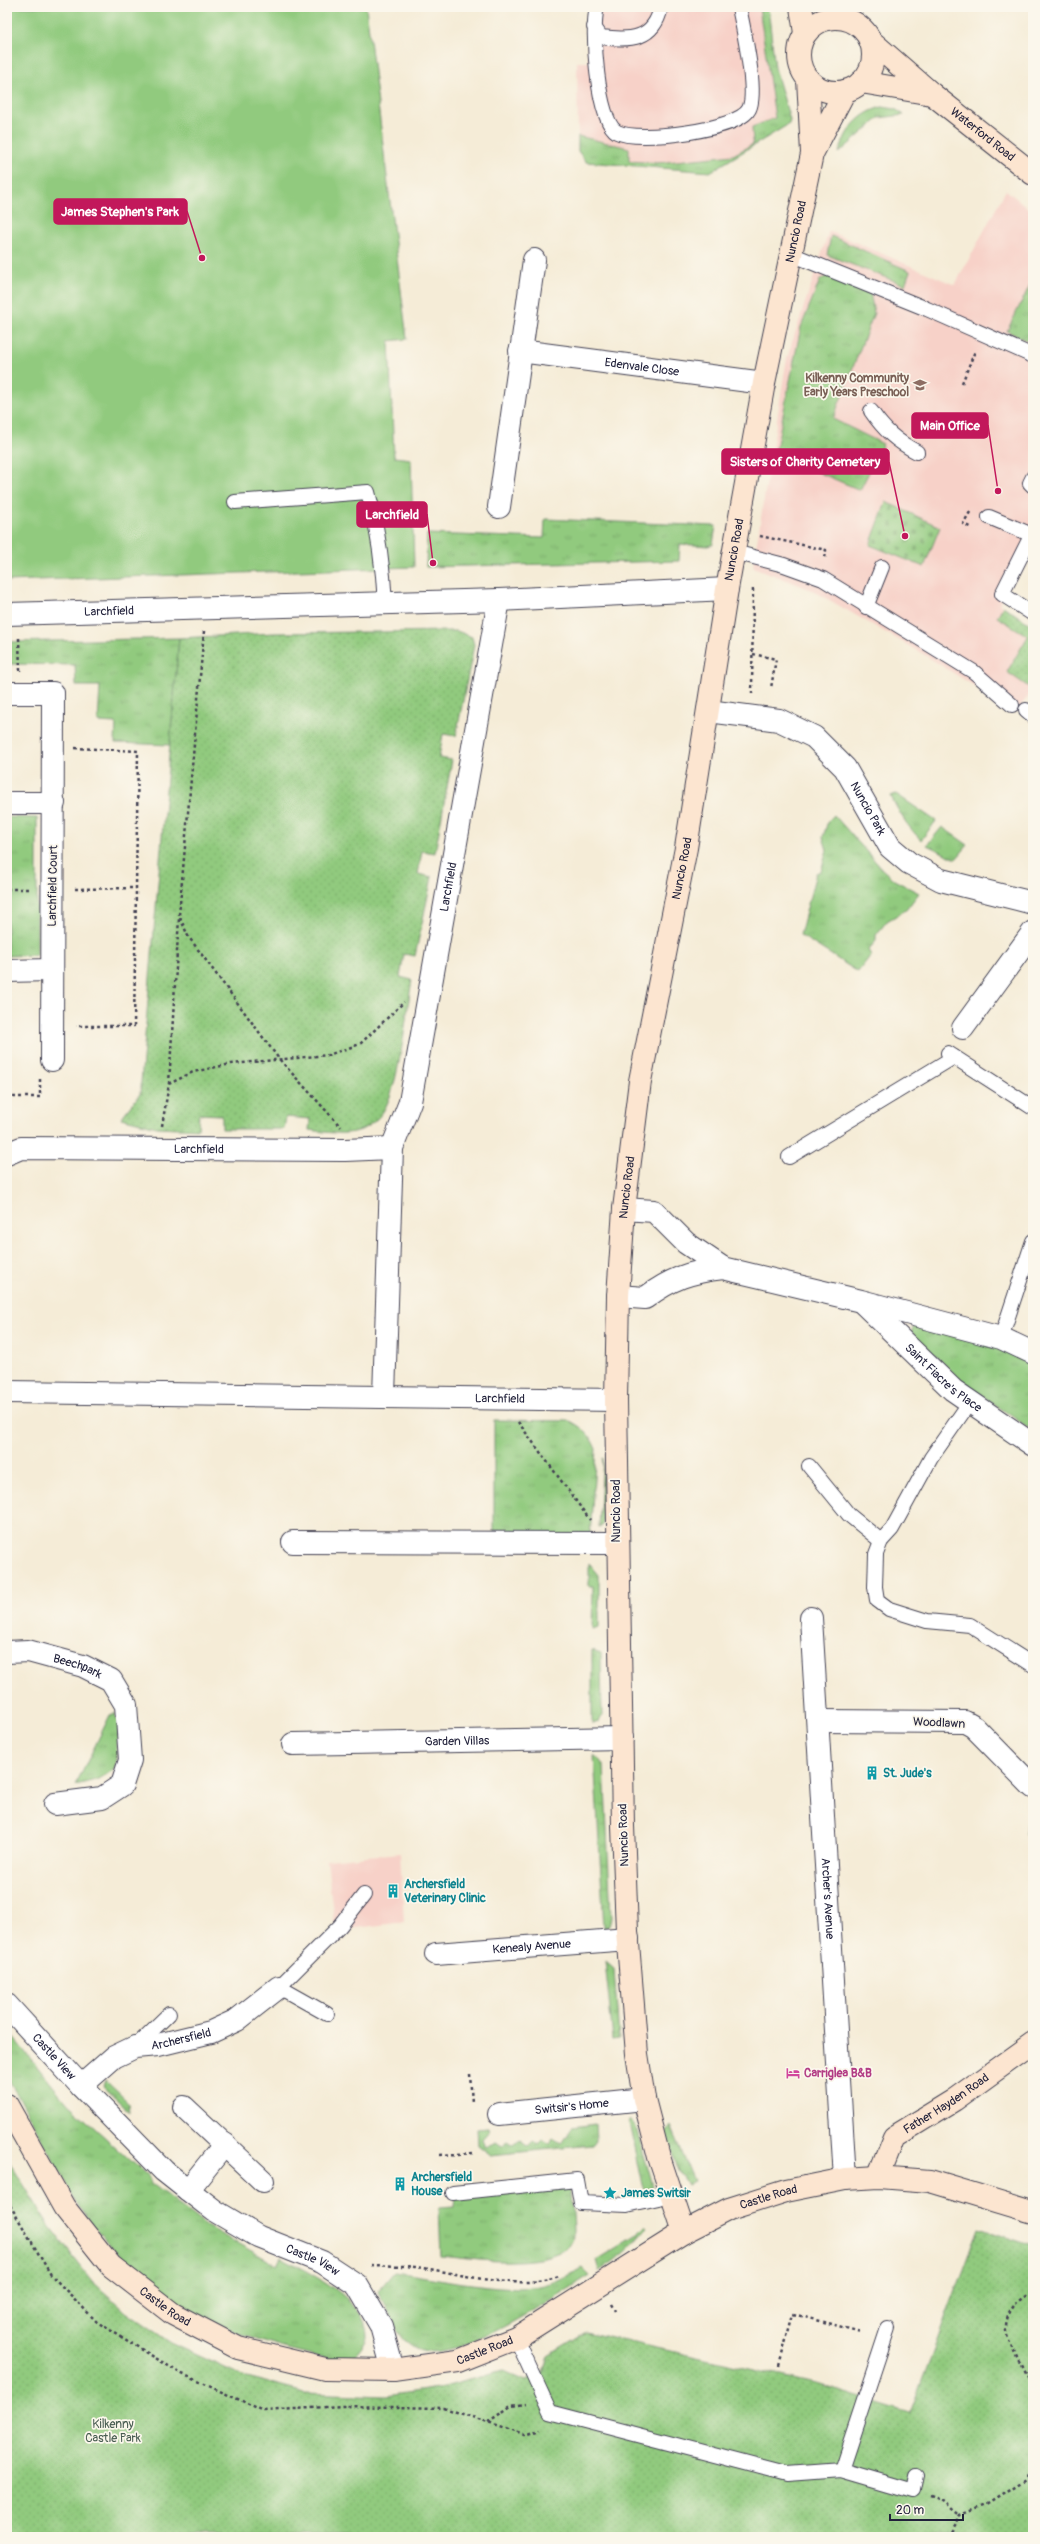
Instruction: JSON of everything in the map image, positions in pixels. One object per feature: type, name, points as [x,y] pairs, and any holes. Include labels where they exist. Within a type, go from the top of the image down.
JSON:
[{"type":"street","points":[[801,7],[805,33]]},
{"type":"street","points":[[834,12],[857,24],[870,40],[872,62],[853,86],[824,90],[808,79],[801,68],[798,56],[800,44],[805,33],[814,24],[826,19],[834,12]]},
{"type":"street","name":"Waterford Road","points":[[870,40],[932,94],[1033,174]]},
{"type":"street","name":"Nuncio Road","points":[[684,2232],[644,2099],[637,2054],[628,1939],[623,1826],[616,1543],[618,1296],[624,1209],[640,1081],[686,848],[727,589],[742,547],[764,383],[812,154],[808,79]]},
{"type":"street","name":"Waterford Road","points":[[853,86],[932,94]]},
{"type":"street","name":"Nuncio Road","points":[[812,154],[853,86]]},
{"type":"street","points":[[499,507],[534,260]]},
{"type":"street","name":"Edenvale Close","points":[[520,351],[764,383]]},
{"type":"street","name":"Larchfield","points":[[13,614],[499,600],[727,589]]},
{"type":"street","name":"Larchfield","points":[[384,1396],[392,1148],[410,1102],[499,600]]},
{"type":"street","name":"Larchfield Court","points":[[14,693],[53,693],[54,803],[51,970],[52,1060]]},
{"type":"street","name":"Nuncio Park","points":[[708,712],[779,720],[814,737],[845,768],[890,847],[909,863],[941,880],[1033,903]]},
{"type":"street","points":[[7,803],[54,803]]},
{"type":"street","points":[[963,1028],[1033,932]]},
{"type":"street","points":[[7,971],[51,970]]},
{"type":"street","name":"Larchfield","points":[[7,1154],[20,1148],[345,1150],[392,1148]]},
{"type":"street","points":[[624,1209],[654,1211],[686,1243],[723,1268],[861,1301],[1001,1338],[1033,1353]]},
{"type":"street","points":[[618,1296],[645,1298],[664,1284],[682,1276],[695,1272],[723,1268]]},
{"type":"street","name":"Saint Fiacre's Place","points":[[861,1301],[953,1390],[1033,1445]]},
{"type":"street","name":"Larchfield","points":[[7,1392],[616,1400]]},
{"type":"street","points":[[293,1542],[616,1543]]},
{"type":"street","name":"Archer's Avenue","points":[[811,1618],[845,2179]]},
{"type":"street","name":"Beechpark","points":[[7,1652],[28,1651],[83,1666],[111,1680],[126,1705],[130,1760],[122,1785],[102,1798],[55,1804]]},
{"type":"street","name":"Woodlawn","points":[[818,1720],[965,1722],[974,1727],[1033,1788]]},
{"type":"street","name":"Garden Villas","points":[[293,1744],[622,1738]]},
{"type":"street","name":"Kenealy Avenue","points":[[436,1954],[628,1939]]},
{"type":"street","name":"Archersfield","points":[[81,2086],[114,2056],[135,2047],[158,2045],[211,2032],[237,2020],[279,1987]]},
{"type":"street","name":"Castle View","points":[[7,2005],[81,2086],[164,2171],[215,2211],[259,2236],[322,2262],[357,2285],[381,2326],[393,2370]]},
{"type":"street","name":"Father Hayden Road","points":[[878,2177],[894,2137],[954,2100],[1033,2043]]},
{"type":"street","name":"Switsir's Home","points":[[499,2114],[644,2099]]},
{"type":"street","name":"Castle Road","points":[[7,2105],[64,2207],[111,2266],[173,2314],[238,2348],[325,2369],[393,2370],[458,2361],[516,2338],[684,2232],[729,2208],[786,2191],[845,2179],[878,2177],[930,2181],[1033,2212]]},
{"type":"street","points":[[184,2107],[225,2144],[262,2181]]},
{"type":"street","points":[[188,2190],[225,2144]]},
{"type":"lane","points":[[597,7],[594,27],[602,102],[607,119],[616,132],[630,136],[663,137],[735,121],[749,110],[751,92],[747,46],[739,7]]},
{"type":"lane","points":[[594,27],[601,37],[620,39],[648,33],[658,21],[661,7]]},
{"type":"lane","points":[[791,254],[1033,356]]},
{"type":"lane","points":[[871,411],[883,430],[898,442],[917,452]]},
{"type":"lane","points":[[1033,477],[1030,483],[1033,486]]},
{"type":"lane","points":[[235,502],[368,492],[374,515],[383,565],[385,603]]},
{"type":"lane","points":[[989,517],[1032,534],[1002,594],[1033,614]]},
{"type":"lane","points":[[742,547],[823,579],[866,607],[974,672],[1012,705]]},
{"type":"lane","points":[[866,607],[882,567]]},
{"type":"lane","points":[[789,1157],[951,1055],[1033,1108]]},
{"type":"lane","points":[[1001,1338],[1033,1241]]},
{"type":"lane","points":[[970,1402],[931,1458],[892,1529],[881,1541],[876,1554],[874,1587],[877,1600],[889,1609],[927,1621],[970,1625],[1033,1665]]},
{"type":"lane","points":[[808,1466],[849,1515],[881,1541]]},
{"type":"lane","points":[[327,2014],[279,1987],[340,1926],[364,1895]]},
{"type":"lane","points":[[135,2047],[169,2014]]},
{"type":"lane","points":[[453,2193],[577,2180],[581,2203],[627,2205],[672,2195]]},
{"type":"lane","points":[[841,2470],[888,2328]]},
{"type":"lane","points":[[516,2338],[550,2412],[787,2474],[841,2470],[913,2491],[916,2475]]},
{"type":"path","points":[[962,383],[983,334]]},
{"type":"path","points":[[967,514],[963,524],[972,528]]},
{"type":"path","points":[[750,717],[753,654],[742,547],[826,550]]},
{"type":"path","points":[[162,1149],[162,1131],[169,1084],[180,915],[206,608]]},
{"type":"path","points":[[13,614],[14,693]]},
{"type":"path","points":[[753,654],[776,659],[771,688]]},
{"type":"path","points":[[52,1026],[134,1026],[138,751],[53,747]]},
{"type":"path","points":[[52,889],[136,888]]},
{"type":"path","points":[[180,915],[188,936],[278,1059],[341,1126],[346,1135],[345,1150]]},
{"type":"path","points":[[169,1084],[194,1072],[231,1064],[328,1055],[360,1044],[398,1006],[412,997],[429,1000]]},
{"type":"path","points":[[7,1097],[40,1097],[40,1072],[52,1060]]},
{"type":"path","points":[[503,1398],[517,1422],[575,1501],[590,1520],[595,1520],[594,1543]]},
{"type":"path","points":[[470,2074],[472,2103]]},
{"type":"path","points":[[440,2155],[475,2153]]},
{"type":"path","points":[[365,2264],[421,2268],[498,2282],[543,2281],[559,2276]]},
{"type":"path","points":[[1033,2291],[1023,2295],[1015,2303],[1008,2314],[1006,2330],[1033,2392]]},
{"type":"path","points":[[779,2366],[793,2314],[861,2332]]},
{"type":"path","points":[[488,2422],[512,2406],[544,2398]]},
{"type":"path","points":[[1026,2478],[1033,2456]]},
{"type":"path","points":[[946,2537],[960,2515],[986,2506],[1033,2474]]},
{"type":"path","points":[[913,2491],[945,2500],[951,2509],[960,2515]]},
{"type":"shaded area","points":[[605,7],[759,7],[775,118],[752,127],[753,144],[733,155],[657,163],[629,161],[629,148],[578,136],[577,62],[588,62],[587,15]]},
{"type":"shaded area","points":[[1006,190],[1033,212],[1033,541],[999,604],[1033,626],[1033,690],[1016,712],[923,654],[812,590],[753,567],[787,358],[829,231],[955,285]]},
{"type":"shaded area","points":[[400,1853],[404,1922],[348,1929],[334,1922],[327,1860]]},
{"type":"green space","points":[[7,7],[366,7],[407,339],[389,341],[394,457],[411,459],[414,567],[7,581]]},
{"type":"green space","points":[[759,7],[768,7],[775,68],[790,120],[789,124],[710,172],[586,162],[578,151],[578,136],[629,148],[629,161],[657,163],[733,155],[753,144],[752,127],[775,118]]},
{"type":"green space","points":[[882,107],[895,109],[904,115],[879,118],[839,153],[845,137],[854,124],[866,113]]},
{"type":"green space","points":[[831,236],[910,271],[905,285],[827,255]]},
{"type":"green space","points":[[827,276],[855,284],[870,292],[874,313],[833,419],[883,444],[860,490],[775,454],[801,327],[820,280]]},
{"type":"green space","points":[[1033,279],[1033,344],[1007,331]]},
{"type":"green space","points":[[886,502],[940,527],[924,567],[870,545]]},
{"type":"green space","points":[[545,519],[716,526],[713,544],[708,546],[680,544],[679,561],[426,567],[427,534],[544,538]]},
{"type":"green space","points":[[1003,606],[1033,626],[1033,690],[1007,672],[1028,636],[997,617]]},
{"type":"green space","points":[[457,631],[472,637],[474,645],[456,736],[443,734],[439,758],[452,760],[435,853],[422,851],[418,874],[432,877],[415,956],[404,954],[400,977],[412,980],[398,1066],[390,1098],[382,1113],[374,1122],[361,1130],[349,1133],[309,1130],[310,1119],[286,1117],[284,1129],[222,1129],[222,1115],[199,1114],[198,1129],[157,1127],[121,1118],[140,1094],[179,638],[275,633]]},
{"type":"green space","points":[[179,638],[170,745],[115,743],[116,723],[98,722],[100,686],[76,686],[75,665],[7,664],[7,642]]},
{"type":"green space","points":[[896,794],[936,821],[921,840],[907,824],[897,808],[891,796]]},
{"type":"green space","points":[[834,815],[882,869],[894,880],[919,893],[906,910],[887,921],[876,935],[876,941],[868,950],[871,955],[858,972],[800,935],[816,873],[821,871],[827,850],[823,837],[828,821]]},
{"type":"green space","points":[[7,817],[37,818],[37,955],[7,956]]},
{"type":"green space","points":[[942,827],[968,845],[956,859],[927,845]]},
{"type":"green space","points":[[918,1320],[1033,1359],[1033,1431],[960,1380],[911,1332]]},
{"type":"green space","points":[[494,1420],[570,1421],[586,1432],[596,1449],[590,1537],[494,1535]]},
{"type":"green space","points":[[603,1458],[603,1524],[599,1527]]},
{"type":"green space","points":[[589,1563],[599,1575],[599,1627],[592,1629],[593,1586],[589,1586]]},
{"type":"green space","points":[[592,1650],[601,1653],[602,1716],[599,1722],[592,1724]]},
{"type":"green space","points":[[115,1713],[119,1724],[115,1769],[99,1779],[76,1785],[110,1715]]},
{"type":"green space","points":[[594,1755],[604,1764],[611,1918],[609,1925],[604,1928]]},
{"type":"green space","points":[[1030,1802],[1033,1805],[1033,1836],[1026,1835]]},
{"type":"green space","points":[[605,1961],[614,1969],[619,2039],[613,2040]]},
{"type":"green space","points":[[7,2030],[68,2104],[149,2177],[151,2183],[206,2226],[277,2265],[281,2257],[320,2278],[347,2299],[358,2311],[365,2323],[367,2338],[364,2345],[357,2353],[346,2359],[322,2357],[267,2343],[234,2331],[203,2316],[173,2298],[145,2278],[119,2255],[96,2229],[75,2200],[19,2097],[8,2080],[5,2066]]},
{"type":"green space","points":[[106,2081],[129,2103],[130,2112],[103,2087]]},
{"type":"green space","points":[[630,2119],[635,2124],[653,2186],[650,2190],[645,2190],[642,2185],[629,2123]]},
{"type":"green space","points":[[595,2124],[596,2140],[592,2145],[491,2155],[478,2145],[477,2129],[488,2128],[489,2132],[482,2140],[485,2147],[496,2142],[502,2146],[508,2141],[514,2145],[520,2140],[527,2145],[532,2140],[538,2144],[542,2139],[550,2144],[554,2138],[562,2143],[572,2127]]},
{"type":"green space","points":[[671,2126],[695,2182],[688,2185],[678,2171],[665,2133]]},
{"type":"green space","name":"Kilkenny Castle Park","points":[[7,2158],[50,2227],[92,2281],[126,2312],[171,2343],[247,2378],[305,2393],[386,2396],[444,2387],[503,2371],[526,2381],[543,2373],[548,2355],[586,2332],[816,2384],[910,2413],[979,2228],[1033,2246],[1033,2537],[7,2537]]},
{"type":"green space","points":[[570,2188],[573,2236],[572,2240],[564,2250],[550,2256],[532,2260],[512,2261],[491,2261],[441,2256],[439,2208],[454,2207],[455,2195]]},
{"type":"green space","points":[[645,2225],[647,2227],[631,2246],[613,2262],[599,2271],[596,2260],[635,2236]]},
{"type":"green space","points":[[582,2268],[589,2275],[504,2327],[454,2348],[433,2352],[416,2349],[403,2339],[393,2323],[378,2291],[394,2272],[468,2284],[525,2288],[551,2283]]},
{"type":"place","name":"James Stephen's Park","points":[[202,258]]},
{"type":"place","name":"Kilkenny Community Early Years Preschool","points":[[920,385]]},
{"type":"place","name":"Main Office","points":[[998,491]]},
{"type":"place","name":"Sisters of Charity Cemetery","points":[[905,536]]},
{"type":"place","name":"Larchfield","points":[[433,563]]},
{"type":"place","name":"St. Jude's","points":[[872,1773]]},
{"type":"place","name":"Archersfield Veterinary Clinic","points":[[393,1891]]},
{"type":"place","name":"Carriglea B&B","points":[[793,2073]]},
{"type":"place","name":"Archersfield House","points":[[400,2184]]},
{"type":"place","name":"James Switsir","points":[[610,2193]]}]
